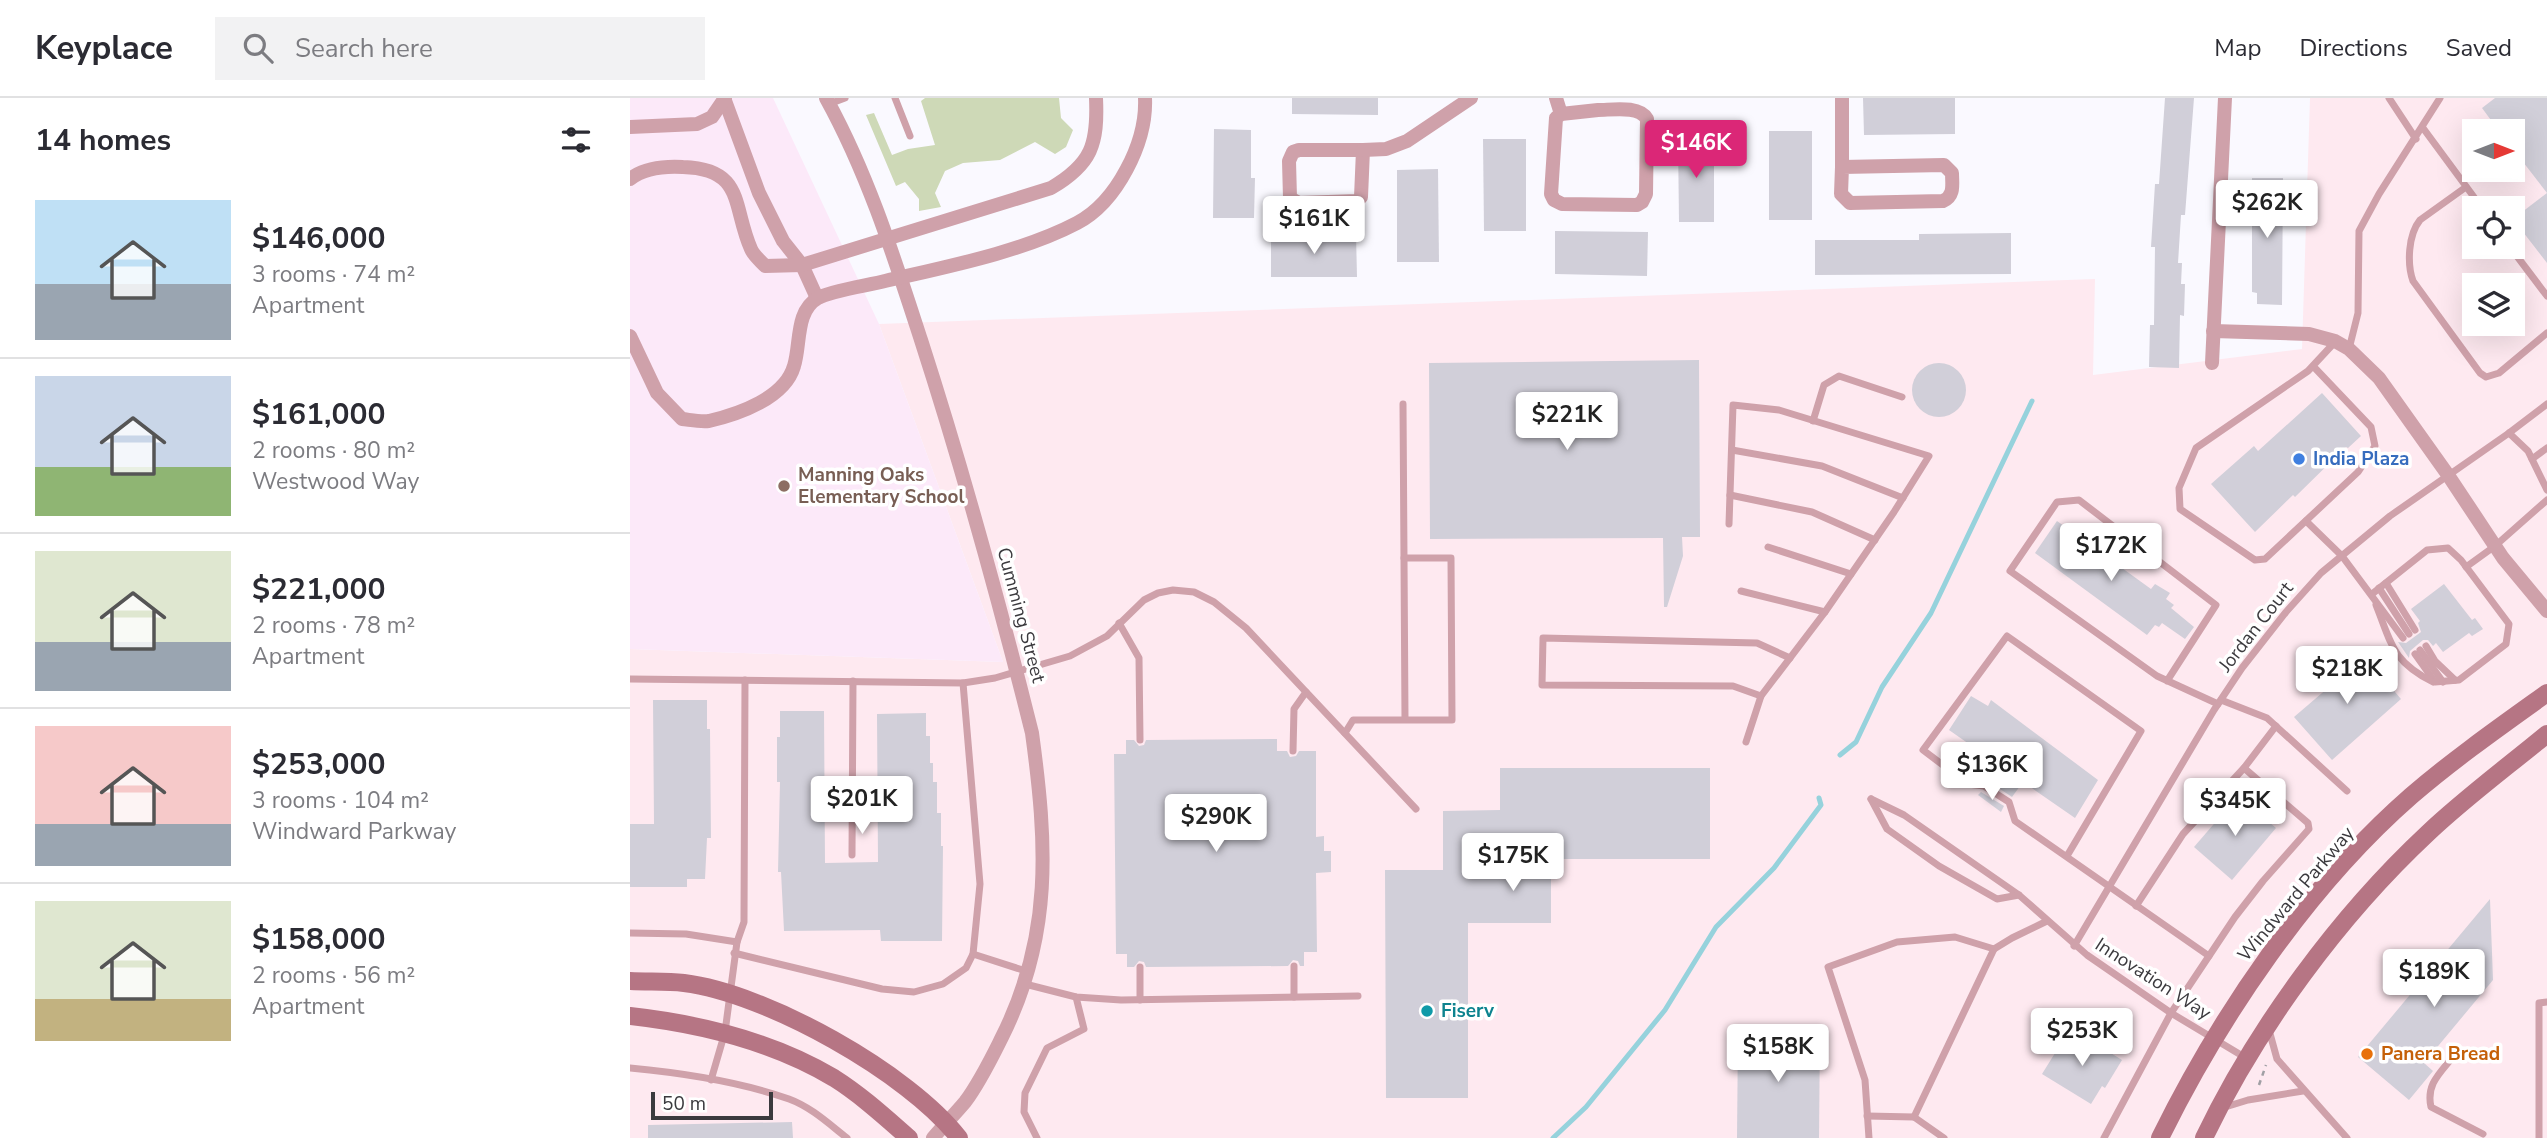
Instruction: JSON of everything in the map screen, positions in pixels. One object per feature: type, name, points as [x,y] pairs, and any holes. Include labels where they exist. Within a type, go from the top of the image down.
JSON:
[{"type":"main road","name":"Windward Parkway","points":[[2160,1138],[2185,1088],[2215,1038],[2288,931],[2366,841],[2411,797],[2479,742],[2547,693]]},
{"type":"main road","points":[[2204,1138],[2246,1059],[2321,952],[2379,882],[2429,832],[2547,734]]},
{"type":"main road","points":[[630,981],[685,984],[729,994],[820,1031],[874,1064],[947,1122],[960,1138]]},
{"type":"main road","points":[[630,1016],[680,1022],[725,1032],[786,1054],[833,1078],[876,1108],[909,1138]]},
{"type":"street","points":[[724,98],[759,193],[783,241],[802,265],[817,298]]},
{"type":"street","points":[[630,127],[697,124],[712,117],[724,98]]},
{"type":"street","points":[[630,179],[649,170],[671,166],[701,167],[724,176],[740,206],[752,251],[765,266],[802,265],[1051,188],[1071,176],[1086,159],[1094,141],[1096,98]]},
{"type":"street","points":[[630,336],[657,393],[682,419],[706,421],[744,409],[776,393],[794,368],[803,315],[817,298],[1025,244],[1079,222],[1107,198],[1134,157],[1146,112],[1145,98]]},
{"type":"street","points":[[1363,150],[1362,192],[1357,201],[1298,202],[1290,198],[1289,161],[1293,152],[1386,149],[1406,141],[1471,98]]},
{"type":"street","points":[[1556,98],[1561,114]]},
{"type":"street","points":[[1842,98],[1841,194],[1850,203],[1943,201],[1952,193],[1952,173],[1944,165],[1842,167]]},
{"type":"street","points":[[2212,363],[2225,98]]},
{"type":"street","name":"Cumming Street","points":[[828,101],[854,154],[888,238],[961,462],[1032,733],[1038,778],[1043,897],[1027,978],[1021,997],[992,1058],[966,1100],[933,1138]]},
{"type":"street","points":[[1598,110],[1636,110],[1644,114],[1647,119],[1646,194],[1642,202],[1637,205],[1562,204],[1554,200],[1551,194],[1554,124],[1561,114],[1598,110]]},
{"type":"street","points":[[2213,331],[2309,334],[2335,341],[2349,349],[2379,378],[2495,546],[2547,611]]},
{"type":"lane","points":[[828,101],[845,98]]},
{"type":"lane","points":[[895,98],[909,136]]},
{"type":"lane","points":[[2389,98],[2416,139]]},
{"type":"lane","points":[[2349,349],[2358,313],[2359,232],[2379,194],[2440,98]]},
{"type":"lane","points":[[2423,128],[2473,196]]},
{"type":"lane","points":[[2466,187],[2420,220],[2415,227],[2409,263],[2413,281],[2480,373],[2486,377],[2499,373],[2547,333]]},
{"type":"lane","points":[[2519,259],[2547,296]]},
{"type":"lane","points":[[2313,366],[2371,427],[2375,446],[2358,472],[2265,559],[2255,560],[2180,509],[2179,488],[2196,448],[2313,366],[2335,341]]},
{"type":"lane","points":[[1813,421],[1824,385],[1839,376],[1902,397]]},
{"type":"lane","points":[[1403,404],[1405,720]]},
{"type":"lane","name":"Jordan Court","points":[[2074,946],[2219,702],[2242,668],[2321,573],[2390,516],[2547,404]]},
{"type":"lane","points":[[1729,524],[1733,405],[1779,410],[1928,456],[1903,498],[1825,612],[1761,696],[1746,742]]},
{"type":"lane","points":[[2509,433],[2528,451],[2547,490]]},
{"type":"lane","points":[[2532,459],[2547,448]]},
{"type":"lane","points":[[1731,450],[1822,466],[1903,498]]},
{"type":"lane","points":[[1730,495],[1812,512],[1875,540]]},
{"type":"lane","points":[[2167,681],[2216,605],[2079,500],[2057,502],[2010,571],[2157,676],[2167,681],[2219,702],[2267,718],[2347,791]]},
{"type":"lane","points":[[2466,567],[2495,546],[2547,500]]},
{"type":"lane","points":[[2306,521],[2342,556],[2409,634],[2383,585]]},
{"type":"lane","points":[[1768,547],[1851,574]]},
{"type":"lane","points":[[2448,548],[2466,567],[2509,624],[2506,644],[2459,680],[2439,682],[2411,670],[2395,652],[2372,594],[2427,550],[2448,548]]},
{"type":"lane","points":[[1345,733],[1353,720],[1452,720],[1451,558],[1404,558]]},
{"type":"lane","points":[[630,678],[963,683],[995,678],[1070,656],[1107,636],[1144,600],[1173,590],[1194,592],[1213,602],[1246,628],[1416,809]]},
{"type":"lane","points":[[1741,591],[1825,612]]},
{"type":"lane","points":[[1119,623],[1139,658],[1140,740]]},
{"type":"lane","points":[[2067,856],[2141,731],[2007,636],[1923,750],[1968,784],[1984,786],[2009,802],[2015,821],[2209,956]]},
{"type":"lane","points":[[1761,696],[1733,686],[1542,685],[1543,638],[1757,643],[1790,658]]},
{"type":"lane","points":[[2439,682],[2420,650],[2455,680]]},
{"type":"lane","points":[[711,1080],[725,1032],[734,953],[744,922],[746,680]]},
{"type":"lane","points":[[852,855],[853,681]]},
{"type":"lane","points":[[734,953],[882,989],[914,992],[943,984],[966,968],[973,954],[980,884],[963,683]]},
{"type":"lane","points":[[1293,751],[1294,709],[1306,692]]},
{"type":"lane","points":[[2136,906],[2183,834],[2244,768],[2276,726]]},
{"type":"lane","points":[[2104,1138],[2171,1013],[2263,881],[2309,829],[2308,823],[2244,768]]},
{"type":"lane","name":"Innovation Way","points":[[2019,895],[1997,899],[1939,866],[1887,829],[1871,799],[1904,815],[2019,895],[2074,946],[2171,1013],[2246,1059]]},
{"type":"lane","points":[[1914,1117],[1994,949],[2047,921]]},
{"type":"lane","points":[[630,933],[685,934],[737,942]]},
{"type":"lane","points":[[1869,1138],[1865,1080],[1828,967],[1897,942],[1955,937],[1994,949]]},
{"type":"lane","points":[[973,954],[1076,997],[1140,1000],[1359,996]]},
{"type":"lane","points":[[1294,966],[1294,997]]},
{"type":"lane","points":[[1140,967],[1140,1000]]},
{"type":"lane","points":[[1037,1138],[1024,1112],[1025,1093],[1047,1048],[1084,1029],[1076,997]]},
{"type":"lane","points":[[2539,1138],[2539,1003],[2547,1002]]},
{"type":"lane","points":[[2268,1027],[2277,1059],[2347,1138]]},
{"type":"lane","points":[[2483,1134],[2431,1107],[2428,1096],[2431,1084],[2452,1058],[2485,1055]]},
{"type":"lane","points":[[630,1068],[680,1073],[790,1100],[816,1114],[847,1138]]},
{"type":"lane","points":[[2220,1109],[2248,1100],[2304,1091]]},
{"type":"lane","points":[[1867,1116],[1914,1117],[1944,1138]]},
{"type":"path","points":[[2259,1085],[2268,1061]]},
{"type":"shaded area","name":"Manning Oaks Elementary School","points":[[630,98],[773,98],[879,324],[1003,662],[630,649]]},
{"type":"shaded area","points":[[2310,98],[2547,98],[2547,1138],[630,1138],[630,649],[1003,662],[879,324],[2095,279],[2093,375],[2302,349]]},
{"type":"green space","points":[[925,98],[1059,98],[1061,118],[1073,130],[1066,147],[1055,154],[1035,142],[1000,160],[963,163],[945,171],[935,193],[941,207],[919,211],[919,199],[905,182],[896,186],[866,115],[874,113],[892,155],[908,149],[935,145],[921,101]]},
{"type":"building","points":[[1292,98],[1378,98],[1378,115],[1292,114]]},
{"type":"building","points":[[1863,98],[1955,98],[1955,134],[1864,135]]},
{"type":"building","points":[[2165,98],[2194,98],[2185,215],[2181,215],[2178,263],[2182,263],[2181,284],[2185,284],[2184,316],[2180,315],[2179,368],[2149,367],[2150,325],[2154,325],[2155,247],[2151,247]]},
{"type":"building","points":[[2495,98],[2547,98],[2547,193],[2525,165],[2525,119],[2490,119],[2482,108]]},
{"type":"building","points":[[1214,129],[1251,130],[1251,178],[1255,178],[1254,218],[1213,218]]},
{"type":"building","points":[[1769,131],[1812,131],[1812,220],[1769,220]]},
{"type":"building","points":[[1483,139],[1526,139],[1526,231],[1484,231]]},
{"type":"building","points":[[1678,139],[1714,139],[1714,222],[1679,222]]},
{"type":"building","points":[[1438,169],[1439,262],[1397,262],[1397,170]]},
{"type":"building","points":[[2252,178],[2283,178],[2282,305],[2257,304],[2257,293],[2252,292]]},
{"type":"building","points":[[2547,193],[2547,263],[2525,235],[2525,210]]},
{"type":"building","points":[[1555,231],[1648,232],[1647,276],[1555,274]]},
{"type":"building","points":[[2011,233],[2011,274],[1815,275],[1815,240],[1919,240],[1919,234]]},
{"type":"building","points":[[1356,234],[1357,277],[1271,277],[1271,235]]},
{"type":"building","points":[[1699,360],[1700,537],[1682,537],[1683,556],[1667,607],[1664,607],[1663,538],[1430,539],[1429,363]]},
{"type":"building","points":[[1939,363],[1958,371],[1966,390],[1958,409],[1939,417],[1920,409],[1912,390],[1920,371]]},
{"type":"building","points":[[2322,393],[2361,436],[2255,532],[2211,484],[2254,446],[2258,451]]},
{"type":"building","points":[[2057,521],[2151,589],[2155,584],[2170,593],[2166,599],[2174,605],[2171,608],[2194,627],[2185,639],[2162,623],[2159,627],[2155,625],[2147,635],[2035,553]]},
{"type":"building","points":[[2444,584],[2472,620],[2475,618],[2483,629],[2472,636],[2469,633],[2443,652],[2436,643],[2433,646],[2428,640],[2423,640],[2410,651],[2409,658],[2398,642],[2406,643],[2421,632],[2418,623],[2420,621],[2411,609]]},
{"type":"building","points":[[2359,650],[2401,699],[2332,760],[2294,717],[2329,687],[2324,681]]},
{"type":"building","points":[[1971,696],[1988,706],[1991,700],[2098,780],[2075,818],[2023,782],[2012,797],[1988,781],[1999,765],[1949,730]]},
{"type":"building","points":[[653,700],[707,700],[707,729],[710,729],[711,838],[707,838],[705,879],[687,879],[687,887],[630,887],[630,824],[654,824]]},
{"type":"building","points":[[780,711],[824,711],[825,863],[878,862],[877,714],[926,713],[926,736],[930,736],[933,782],[937,782],[937,813],[941,813],[942,941],[881,941],[880,930],[784,931],[781,872],[778,872],[780,782],[777,782],[777,737],[780,737]]},
{"type":"building","points":[[1277,739],[1277,751],[1287,751],[1290,757],[1296,756],[1299,751],[1316,751],[1316,837],[1324,836],[1324,851],[1331,851],[1331,872],[1316,873],[1317,952],[1304,952],[1304,966],[1293,960],[1288,966],[1146,967],[1144,962],[1139,961],[1134,967],[1127,967],[1127,954],[1116,954],[1114,754],[1126,754],[1126,740],[1134,740],[1139,746],[1144,745],[1146,740]]},
{"type":"building","name":"Fiserv","points":[[1500,768],[1710,768],[1710,859],[1551,859],[1551,923],[1468,923],[1468,1098],[1386,1098],[1385,870],[1443,870],[1443,811],[1500,810]]},
{"type":"building","points":[[1981,792],[2004,806],[2001,812],[1978,795]]},
{"type":"building","points":[[2238,796],[2276,828],[2232,880],[2194,847]]},
{"type":"building","points":[[2490,899],[2493,980],[2424,1063],[2433,1071],[2409,1100],[2358,1057]]},
{"type":"building","points":[[1738,1031],[1820,1031],[1819,1138],[1737,1138]]},
{"type":"building","points":[[2077,1032],[2122,1060],[2105,1088],[2102,1086],[2091,1104],[2042,1074],[2060,1045],[2067,1049]]},
{"type":"building","points":[[792,1122],[793,1138],[648,1138],[648,1125]]},
{"type":"waterway","points":[[1840,755],[1856,742],[1882,687],[1931,613],[2032,401]]},
{"type":"waterway","points":[[1553,1138],[1586,1107],[1665,1010],[1716,927],[1774,868],[1821,805],[1819,798]]},
{"type":"place","name":"India Plaza","points":[[2299,459]]},
{"type":"place","name":"Manning Oaks Elementary School","points":[[784,486]]},
{"type":"place","name":"Fiserv","points":[[1427,1011]]},
{"type":"place","name":"Panera Bread","points":[[2367,1054]]}]
